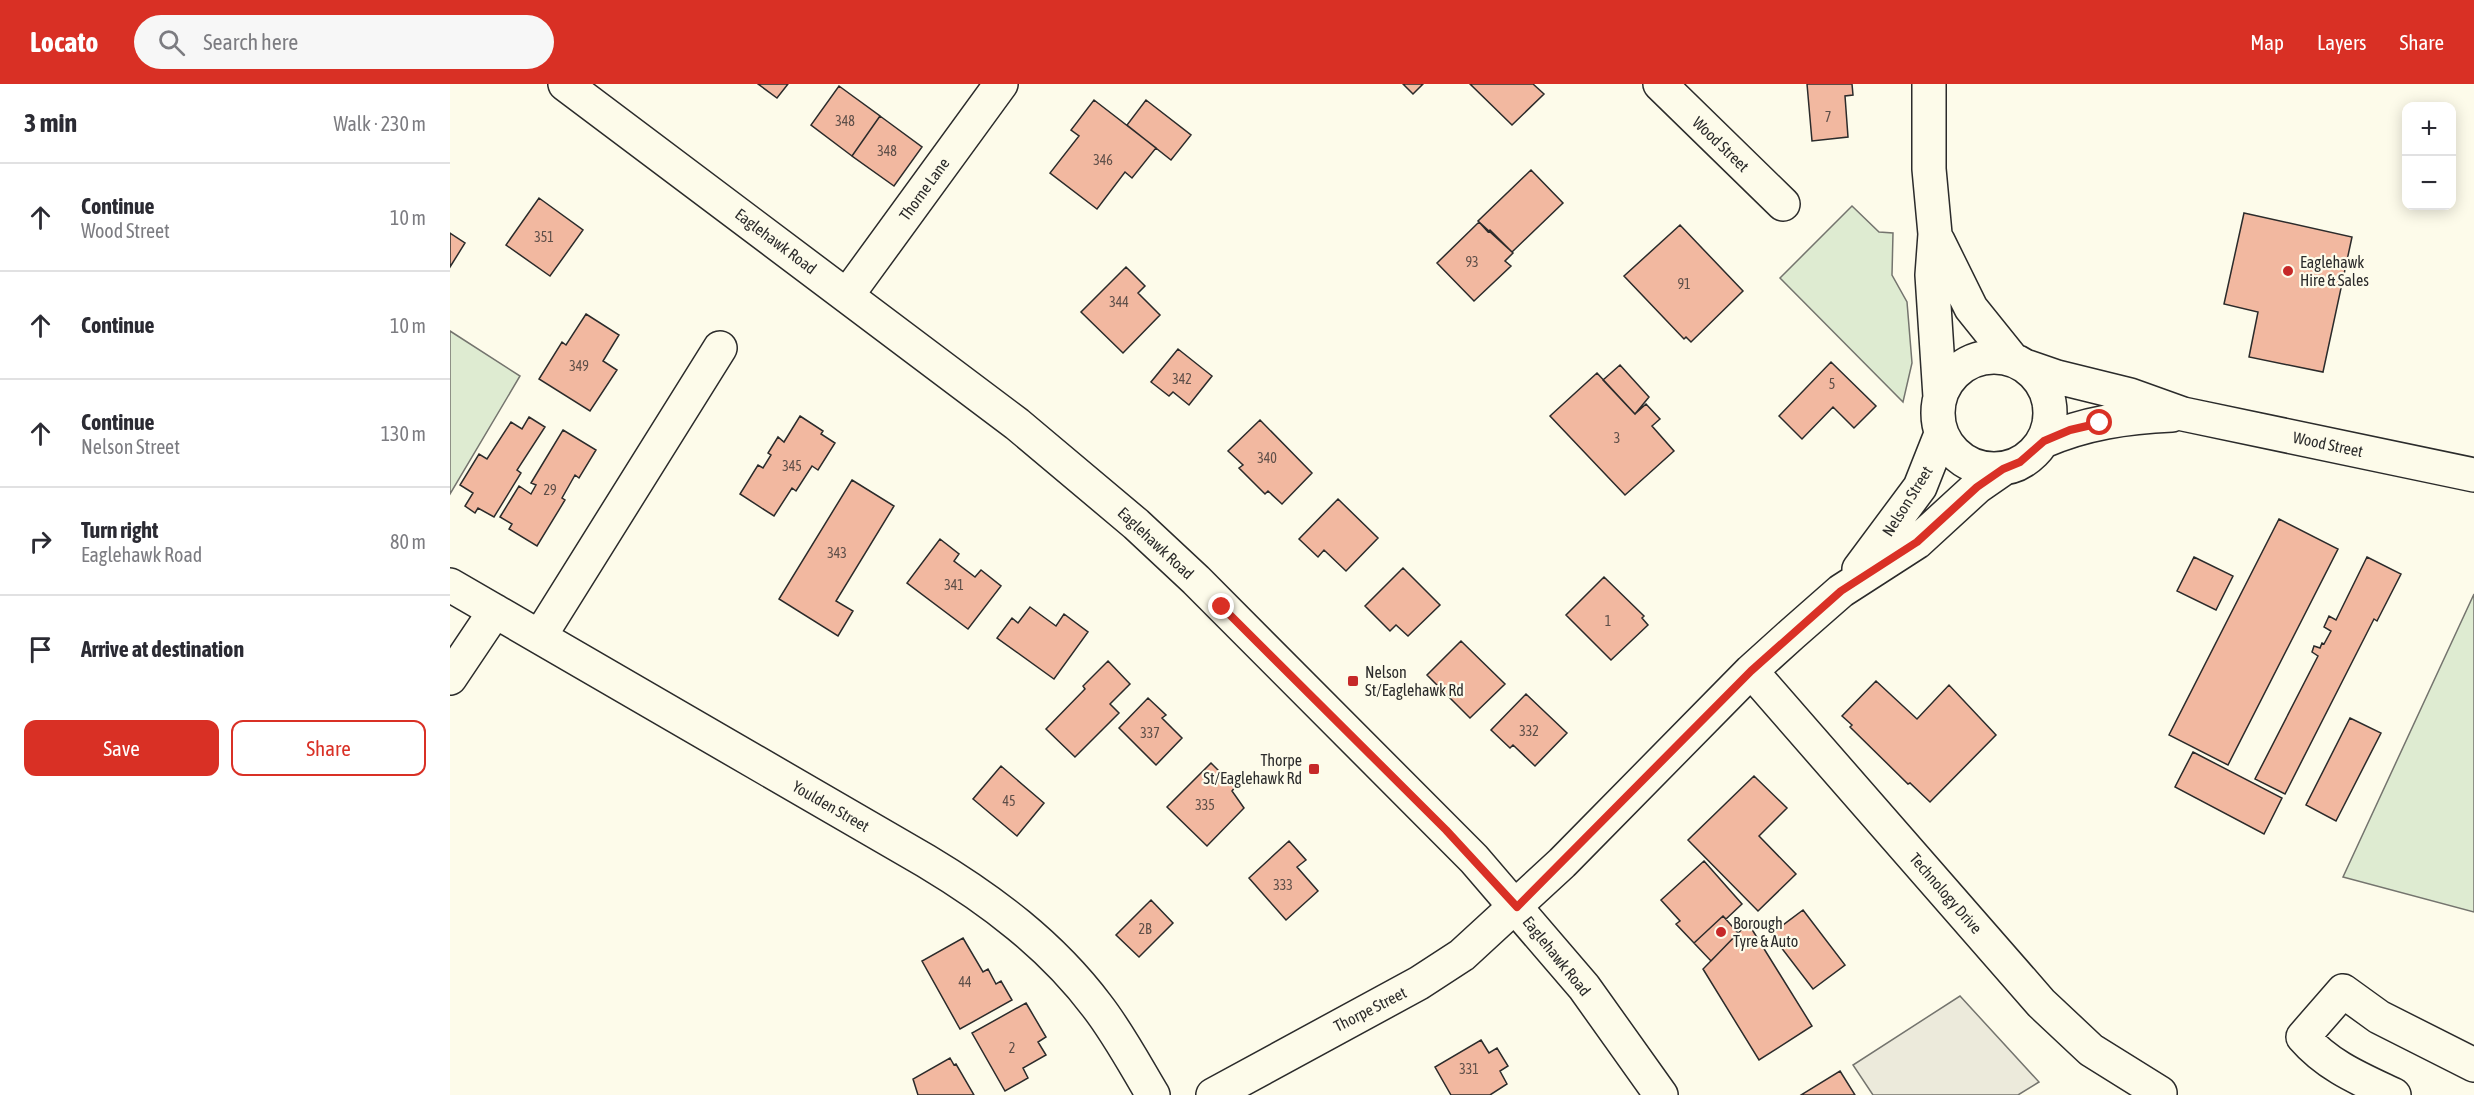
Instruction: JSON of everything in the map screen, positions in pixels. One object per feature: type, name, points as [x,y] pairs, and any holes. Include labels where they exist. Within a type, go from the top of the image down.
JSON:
[{"type":"street","name":"Eaglehawk Road","points":[[565,84],[848,294],[1017,424],[1136,524],[1446,830],[1517,907],[1584,987],[1661,1095]]},
{"type":"street","name":"Thorne Lane","points":[[848,294],[1001,84]]},
{"type":"street","name":"Wood Street","points":[[1660,84],[1783,204]]},
{"type":"street","points":[[1929,84],[1929,169],[1935,234],[1932,275],[1940,397],[1938,416],[1941,434],[1951,450],[1966,462],[1984,468],[2003,469],[2020,462],[2044,441],[2050,417],[2049,398],[2041,380],[2020,363],[1971,308],[1935,234]]},
{"type":"street","points":[[540,636],[720,348]]},
{"type":"street","points":[[1940,397],[1947,381],[1960,368],[1976,359],[1994,356],[2020,363]]},
{"type":"street","name":"Wood Street","points":[[2020,363],[2057,377],[2130,394],[2183,414],[2474,475]]},
{"type":"street","name":"Wood Street","points":[[2044,441],[2070,430],[2100,423],[2135,417],[2183,414]]},
{"type":"street","name":"Nelson Street","points":[[1841,591],[1897,522],[1920,487],[1941,434]]},
{"type":"street","name":"Nelson Street","points":[[1517,907],[1751,671],[1841,591],[1917,542],[1977,487],[2003,469]]},
{"type":"street","name":"Youlden Street","points":[[450,585],[926,861],[991,903],[1023,928],[1073,977],[1114,1030],[1153,1095]]},
{"type":"street","points":[[450,678],[495,611]]},
{"type":"street","name":"Technology Drive","points":[[1751,671],[2041,1003],[2091,1050],[2160,1093]]},
{"type":"street","name":"Thorpe Street","points":[[1213,1095],[1444,968],[1517,907]]},
{"type":"street","points":[[2394,1095],[2331,1063],[2317,1053],[2303,1037],[2343,991],[2379,1017],[2474,1065]]},
{"type":"green space","points":[[1852,206],[1879,232],[1893,233],[1892,275],[1907,302],[1912,363],[1903,402],[1780,278]]},
{"type":"green space","points":[[450,331],[520,376],[450,494]]},
{"type":"green space","points":[[2474,594],[2474,912],[2343,877]]},
{"type":"shaded area","points":[[1960,996],[2039,1082],[2018,1095],[1873,1095],[1853,1065]]},
{"type":"building","points":[[758,84],[788,84],[777,98]]},
{"type":"building","points":[[1403,84],[1423,84],[1413,94]]},
{"type":"building","points":[[1470,84],[1533,84],[1544,94],[1512,125]]},
{"type":"building","points":[[1807,84],[1852,84],[1853,95],[1845,96],[1848,137],[1812,141]]},
{"type":"building","points":[[839,86],[880,116],[852,156],[811,125]]},
{"type":"building","points":[[1094,100],[1156,148],[1132,178],[1125,172],[1097,209],[1050,173],[1079,136],[1071,130]]},
{"type":"building","points":[[1146,100],[1191,135],[1171,160],[1127,125]]},
{"type":"building","points":[[880,116],[922,147],[894,186],[852,156]]},
{"type":"building","points":[[1531,170],[1563,203],[1512,252],[1478,221]]},
{"type":"building","points":[[539,198],[583,230],[550,276],[506,245]]},
{"type":"building","name":"Eaglehawk Hire & Sales","points":[[2244,213],[2352,237],[2323,372],[2249,357],[2258,312],[2224,304]]},
{"type":"building","points":[[1479,222],[1513,253],[1505,261],[1511,266],[1474,301],[1437,263]]},
{"type":"building","points":[[1680,225],[1743,291],[1691,342],[1686,337],[1684,339],[1624,276]]},
{"type":"building","points":[[450,233],[465,243],[450,267]]},
{"type":"building","points":[[1126,267],[1145,286],[1138,293],[1160,315],[1123,353],[1081,312]]},
{"type":"building","points":[[586,314],[619,335],[603,361],[617,370],[590,411],[539,379],[562,342],[566,345]]},
{"type":"building","points":[[1178,349],[1212,376],[1189,405],[1173,392],[1169,396],[1151,382]]},
{"type":"building","points":[[1831,362],[1876,406],[1854,428],[1833,407],[1802,439],[1779,416]]},
{"type":"building","points":[[1620,365],[1649,397],[1635,414],[1603,380]]},
{"type":"building","points":[[1597,373],[1635,414],[1646,404],[1660,419],[1652,426],[1674,451],[1625,495],[1550,416]]},
{"type":"building","points":[[800,416],[823,431],[821,434],[835,443],[818,470],[812,466],[796,491],[792,488],[774,516],[740,494],[758,465],[763,468],[771,455],[768,453],[778,437],[784,442]]},
{"type":"building","points":[[529,417],[545,427],[517,470],[521,473],[494,517],[478,508],[475,513],[465,506],[473,493],[460,485],[479,454],[487,459],[511,422],[522,429]]},
{"type":"building","points":[[1260,420],[1312,473],[1282,504],[1268,491],[1265,494],[1239,468],[1243,465],[1228,451]]},
{"type":"building","points":[[563,430],[596,450],[579,478],[575,475],[562,498],[565,500],[537,546],[509,529],[512,524],[500,517],[519,486],[531,494],[536,485],[531,483]]},
{"type":"building","points":[[852,480],[894,506],[836,601],[853,611],[838,636],[779,599]]},
{"type":"building","points":[[1338,499],[1378,538],[1346,571],[1324,550],[1318,557],[1299,539]]},
{"type":"building","points":[[2279,519],[2338,549],[2228,765],[2169,735]]},
{"type":"building","points":[[940,539],[959,554],[954,561],[975,577],[981,570],[1001,586],[968,629],[907,583]]},
{"type":"building","points":[[2194,557],[2233,576],[2216,610],[2177,591]]},
{"type":"building","points":[[2367,557],[2401,574],[2377,621],[2374,619],[2285,794],[2255,779],[2318,656],[2312,652],[2314,646],[2320,648],[2331,631],[2324,627],[2329,616],[2336,620]]},
{"type":"building","points":[[1403,568],[1440,605],[1408,636],[1396,625],[1390,631],[1365,606]]},
{"type":"building","points":[[1604,577],[1644,616],[1642,618],[1648,625],[1611,660],[1566,615]]},
{"type":"building","points":[[1030,607],[1056,626],[1064,614],[1088,632],[1054,679],[997,638],[1012,618],[1018,623]]},
{"type":"building","points":[[1461,641],[1505,684],[1470,718],[1427,675]]},
{"type":"building","points":[[1108,661],[1130,684],[1110,704],[1119,713],[1075,757],[1046,729],[1085,689],[1083,686]]},
{"type":"building","points":[[1876,681],[1917,719],[1949,685],[1996,735],[1930,802],[1910,783],[1908,784],[1850,727],[1852,725],[1842,716]]},
{"type":"building","points":[[1526,694],[1567,733],[1535,766],[1513,745],[1510,748],[1491,730]]},
{"type":"building","points":[[1148,698],[1166,715],[1162,718],[1182,738],[1156,765],[1119,728]]},
{"type":"building","points":[[2350,718],[2381,733],[2336,821],[2306,805]]},
{"type":"building","points":[[2193,752],[2282,798],[2264,834],[2175,787]]},
{"type":"building","points":[[1211,763],[1235,787],[1232,791],[1244,808],[1207,846],[1167,807]]},
{"type":"building","points":[[1001,766],[1044,803],[1017,836],[973,799]]},
{"type":"building","points":[[1754,776],[1787,808],[1759,836],[1796,874],[1758,911],[1688,840]]},
{"type":"building","points":[[1289,841],[1306,860],[1297,867],[1318,891],[1286,920],[1249,878]]},
{"type":"building","points":[[1704,861],[1742,904],[1726,919],[1723,916],[1694,943],[1676,924],[1680,921],[1661,900]]},
{"type":"building","points":[[1151,900],[1173,923],[1139,957],[1116,935]]},
{"type":"building","points":[[1803,910],[1845,965],[1813,989],[1771,934]]},
{"type":"building","points":[[1723,916],[1738,933],[1711,961],[1694,943]]},
{"type":"building","points":[[1748,923],[1812,1026],[1759,1060],[1703,969]]},
{"type":"building","points":[[963,938],[983,972],[988,969],[996,984],[1001,981],[1012,1000],[960,1029],[922,961]]},
{"type":"building","points":[[1026,1003],[1046,1037],[1038,1042],[1046,1055],[1023,1068],[1028,1078],[1005,1091],[972,1033]]},
{"type":"building","points":[[1481,1040],[1489,1053],[1497,1048],[1508,1066],[1500,1071],[1507,1084],[1490,1095],[1451,1095],[1435,1067]]},
{"type":"building","points":[[950,1058],[974,1095],[918,1095],[913,1079]]},
{"type":"building","points":[[1840,1071],[1855,1095],[1801,1095]]},
{"type":"place","name":"Eaglehawk Hire & Sales","points":[[2288,271]]},
{"type":"place","name":"Nelson St/Eaglehawk Rd","points":[[1353,681]]},
{"type":"place","name":"Thorpe St/Eaglehawk Rd","points":[[1314,769]]},
{"type":"place","name":"Borough Tyre & Auto","points":[[1721,932]]},
{"type":"route","points":[[1222,607],[1446,830],[1517,907],[1751,671],[1841,591],[1917,542],[1977,487],[2003,469],[2020,462],[2044,441],[2070,430],[2100,423]]}]
